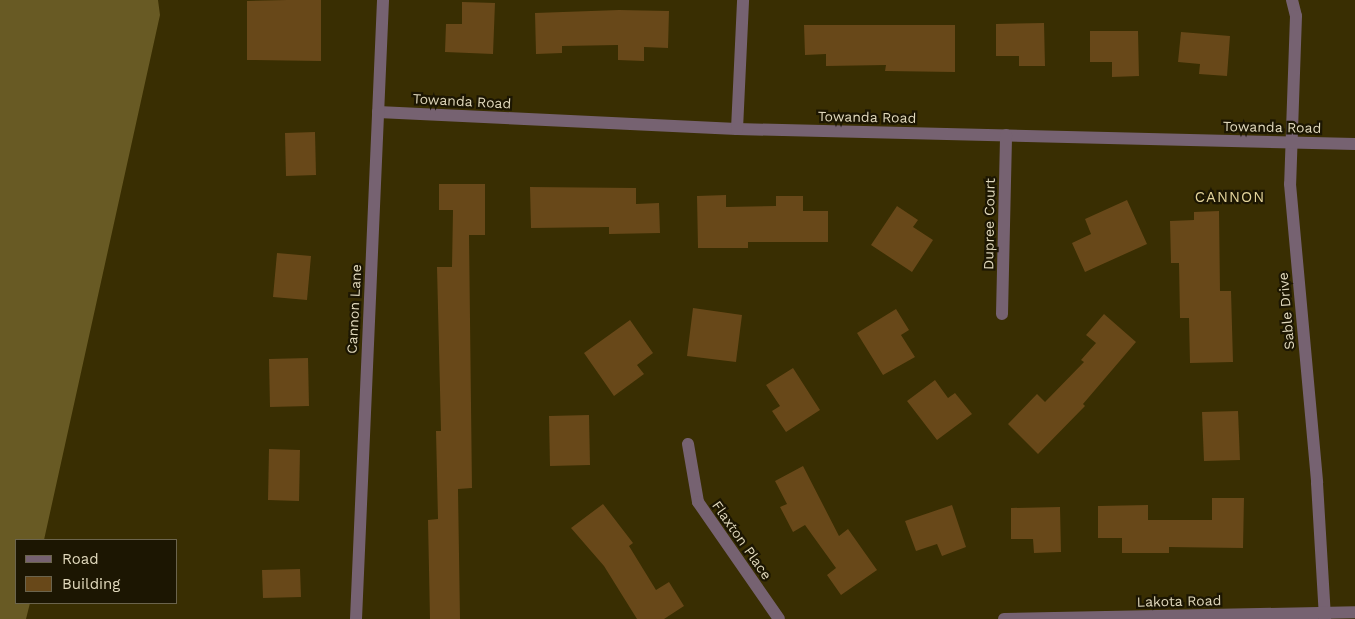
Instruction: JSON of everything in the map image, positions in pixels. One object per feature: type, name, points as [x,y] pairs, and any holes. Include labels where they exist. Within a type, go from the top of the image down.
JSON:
[{"type":"street","name":"Cannon Lane","points":[[356,619],[383,0]]},
{"type":"street","points":[[737,129],[743,0]]},
{"type":"street","name":"Sable Drive","points":[[1292,0],[1296,16],[1290,184],[1317,483],[1325,616]]},
{"type":"street","name":"Towanda Road","points":[[378,112],[737,129],[1355,144]]},
{"type":"street","name":"Dupree Court","points":[[1002,314],[1006,135]]},
{"type":"street","name":"Flaxton Place","points":[[688,444],[698,502],[779,619]]},
{"type":"street","name":"Lakota Road","points":[[1004,619],[1325,616],[1355,612]]},
{"type":"shaded area","points":[[0,0],[158,0],[160,15],[44,539],[15,539],[15,604],[30,604],[26,619],[0,619]]},
{"type":"building","points":[[321,0],[321,61],[247,60],[247,1]]},
{"type":"building","points":[[462,2],[495,3],[493,54],[445,52],[446,24],[462,24]]},
{"type":"building","points":[[619,10],[669,11],[668,48],[644,47],[644,61],[618,60],[618,45],[562,46],[562,53],[536,54],[535,13]]},
{"type":"building","points":[[1044,23],[1045,66],[1019,66],[1019,56],[996,56],[996,24]]},
{"type":"building","points":[[804,25],[955,25],[955,72],[885,71],[886,65],[826,66],[826,54],[805,55]]},
{"type":"building","points":[[1090,31],[1138,31],[1139,76],[1112,77],[1112,62],[1090,62]]},
{"type":"building","points":[[1181,32],[1230,36],[1227,76],[1199,74],[1200,64],[1178,62]]},
{"type":"building","points":[[315,132],[316,175],[286,176],[285,133]]},
{"type":"building","points":[[439,184],[485,184],[485,235],[469,235],[472,488],[458,489],[460,619],[430,619],[428,520],[438,519],[436,431],[441,431],[437,267],[452,267],[453,210],[439,210]]},
{"type":"building","points":[[530,187],[636,188],[636,204],[659,203],[660,233],[609,234],[609,227],[531,228]]},
{"type":"building","points":[[726,195],[726,207],[776,206],[776,196],[803,196],[803,211],[828,211],[828,242],[748,242],[748,248],[698,248],[697,196]]},
{"type":"building","points":[[1127,200],[1147,244],[1085,272],[1072,243],[1091,234],[1085,219]]},
{"type":"building","points":[[897,206],[918,220],[913,227],[933,240],[912,272],[871,245]]},
{"type":"building","points":[[1219,211],[1220,291],[1231,291],[1233,362],[1190,363],[1189,318],[1180,318],[1179,263],[1171,263],[1170,221],[1194,220],[1194,212]]},
{"type":"building","points":[[277,253],[311,256],[307,300],[273,297]]},
{"type":"building","points":[[693,308],[742,315],[736,362],[687,356]]},
{"type":"building","points":[[896,309],[909,330],[901,335],[915,357],[883,375],[857,333]]},
{"type":"building","points":[[1104,314],[1136,342],[1083,404],[1085,406],[1038,454],[1008,424],[1037,394],[1045,402],[1084,362],[1081,360],[1096,343],[1086,335]]},
{"type":"building","points":[[630,320],[653,353],[637,365],[644,374],[614,396],[584,353]]},
{"type":"building","points":[[308,358],[309,406],[270,407],[269,359]]},
{"type":"building","points":[[793,368],[820,410],[786,432],[772,411],[780,406],[766,385]]},
{"type":"building","points":[[935,380],[948,398],[955,393],[972,414],[937,440],[907,401]]},
{"type":"building","points":[[1238,411],[1240,460],[1204,461],[1202,412]]},
{"type":"building","points":[[589,415],[590,465],[550,466],[549,416]]},
{"type":"building","points":[[269,449],[300,450],[299,501],[268,500]]},
{"type":"building","points":[[803,466],[839,536],[848,529],[877,570],[841,595],[827,575],[836,568],[805,525],[793,532],[780,507],[787,504],[775,481]]},
{"type":"building","points":[[1212,498],[1244,498],[1243,548],[1169,547],[1169,553],[1122,553],[1122,538],[1098,538],[1098,506],[1148,505],[1148,520],[1212,520]]},
{"type":"building","points":[[603,504],[633,543],[629,546],[656,590],[669,582],[684,606],[664,619],[637,619],[604,566],[571,528]]},
{"type":"building","points":[[952,505],[966,547],[942,556],[937,544],[916,551],[905,521]]},
{"type":"building","points":[[1060,507],[1061,552],[1034,553],[1033,539],[1011,539],[1011,508]]},
{"type":"building","points":[[300,569],[301,597],[263,598],[262,570]]},
{"type":"district","name":"CANNON","points":[[1230,198]]}]
